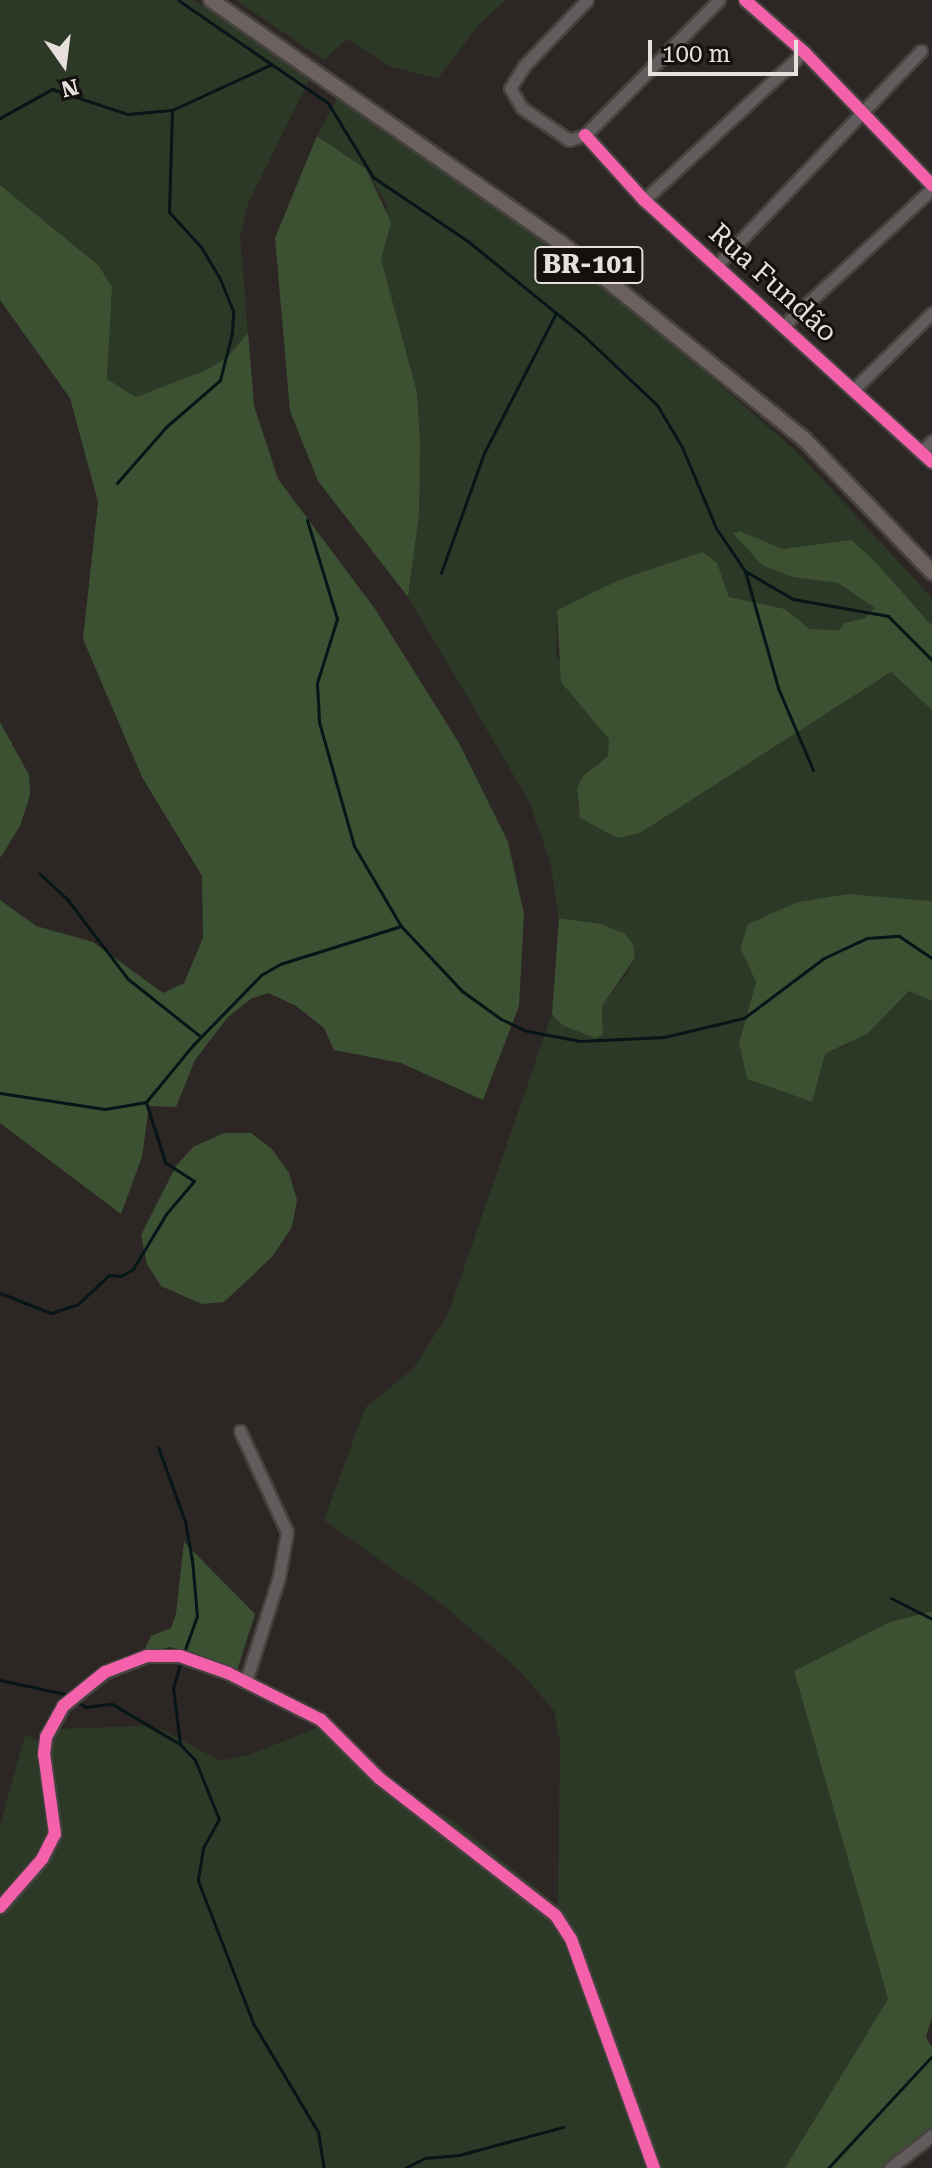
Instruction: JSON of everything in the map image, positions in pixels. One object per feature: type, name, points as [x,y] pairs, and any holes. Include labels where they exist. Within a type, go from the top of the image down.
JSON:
[{"type":"main road","name":"BR-101","points":[[211,0],[561,243],[804,439],[932,572]]},
{"type":"street","points":[[587,0],[511,83],[515,100],[561,138],[582,136],[719,0]]},
{"type":"street","points":[[745,0],[804,52],[932,187],[785,324]]},
{"type":"street","points":[[717,265],[866,114],[921,51]]},
{"type":"street","points":[[644,200],[804,52]]},
{"type":"street","name":"Rua Fundão","points":[[582,136],[644,200],[785,324],[932,462]]},
{"type":"street","points":[[854,389],[932,313]]},
{"type":"street","points":[[921,452],[932,441]]},
{"type":"street","points":[[240,1431],[287,1532],[279,1577],[246,1681]]},
{"type":"street","points":[[0,1907],[42,1859],[55,1834],[44,1754],[46,1737],[63,1706],[105,1672],[147,1656],[180,1656],[246,1681],[321,1720],[379,1778],[556,1916],[571,1939],[654,2168]]},
{"type":"street","points":[[890,2168],[932,2135]]},
{"type":"green space","points":[[0,0],[194,0],[310,78],[249,201],[240,235],[248,333],[227,358],[204,371],[136,397],[107,379],[109,346],[98,265],[0,185]]},
{"type":"green space","points":[[236,0],[506,0],[481,22],[438,78],[391,67],[347,39],[324,60]]},
{"type":"green space","points":[[338,97],[530,226],[637,313],[795,450],[932,598],[932,626],[901,592],[828,546],[783,549],[740,531],[792,577],[838,583],[876,608],[865,618],[844,623],[840,630],[810,629],[785,609],[729,597],[702,552],[621,579],[557,610],[556,655],[585,708],[609,739],[608,756],[583,776],[577,788],[578,810],[618,838],[640,833],[891,672],[932,710],[932,901],[849,894],[740,948],[756,982],[739,1043],[747,1079],[811,1102],[825,1054],[851,1043],[909,991],[932,1001],[932,1611],[890,1622],[794,1671],[888,1999],[785,2168],[0,2168],[0,1826],[25,1735],[40,1741],[56,1729],[142,1726],[163,1730],[220,1761],[251,1754],[334,1721],[341,1739],[370,1770],[452,1820],[558,1906],[560,1741],[554,1711],[519,1670],[443,1605],[324,1520],[365,1408],[413,1369],[448,1314],[552,1014],[562,1025],[603,1035],[602,1006],[635,958],[633,944],[624,933],[602,924],[559,918],[550,861],[529,801],[408,597],[419,515],[417,392],[381,259],[387,205],[366,169],[317,136]]},
{"type":"green space","points":[[317,136],[366,169],[391,222],[381,259],[417,392],[420,444],[419,515],[408,597],[318,481],[290,411],[275,238]]},
{"type":"green space","points":[[0,185],[98,265],[112,287],[107,379],[136,397],[204,371],[227,358],[248,333],[254,406],[278,479],[375,609],[459,743],[508,842],[524,914],[519,1006],[483,1100],[401,1063],[334,1050],[324,1028],[296,1006],[269,993],[252,998],[228,1017],[195,1060],[176,1107],[149,1106],[142,1157],[121,1214],[0,1123],[0,900],[36,926],[93,942],[163,993],[184,983],[203,938],[202,876],[142,777],[83,639],[98,502],[70,398],[0,300]]},
{"type":"green space","points":[[740,531],[783,549],[851,540],[872,558],[932,626],[932,710],[891,672],[640,833],[618,838],[580,818],[577,788],[583,776],[608,756],[609,739],[561,682],[557,610],[621,579],[702,552],[717,563],[729,597],[785,609],[810,629],[840,630],[844,623],[865,618],[875,608],[838,583],[792,577],[762,565],[733,533]]},
{"type":"green space","points":[[0,722],[29,775],[30,795],[20,826],[0,858]]},
{"type":"green space","points":[[849,894],[932,901],[932,1001],[909,991],[867,1034],[825,1054],[812,1102],[747,1079],[739,1043],[756,982],[740,948],[748,924],[798,902]]},
{"type":"green space","points":[[559,918],[601,924],[624,933],[633,944],[635,958],[602,1006],[603,1035],[595,1038],[562,1025],[552,1014]]},
{"type":"green space","points":[[224,1133],[251,1133],[272,1149],[289,1173],[297,1200],[292,1227],[272,1257],[224,1302],[202,1304],[161,1286],[147,1264],[141,1235],[176,1166],[193,1147]]},
{"type":"green space","points":[[184,1542],[255,1614],[236,1674],[171,1647],[143,1653],[151,1636],[171,1628],[176,1614]]},
{"type":"green space","points":[[932,1611],[932,2017],[926,2037],[932,2048],[932,2141],[899,2168],[785,2168],[888,1999],[794,1671],[890,1622]]},
{"type":"waterway","points":[[178,0],[328,103],[373,177],[469,242],[583,335],[657,405],[682,447],[716,528],[745,571],[793,599],[888,616],[932,660]]},
{"type":"waterway","points":[[0,118],[52,89],[127,114],[172,110],[270,65]]},
{"type":"waterway","points":[[117,483],[166,427],[220,380],[232,333],[233,311],[219,277],[201,247],[169,212],[172,110]]},
{"type":"waterway","points":[[441,573],[484,453],[556,313]]},
{"type":"waterway","points":[[307,520],[337,619],[317,683],[319,722],[354,846],[401,926],[462,991],[501,1019],[527,1031],[580,1041],[664,1037],[744,1018],[824,958],[867,938],[899,936],[932,958]]},
{"type":"waterway","points":[[745,571],[778,688],[813,770]]},
{"type":"waterway","points":[[39,873],[67,899],[128,979],[200,1036]]},
{"type":"waterway","points":[[0,1093],[105,1109],[146,1102],[193,1045],[261,975],[280,964],[401,926]]},
{"type":"waterway","points":[[0,1293],[51,1313],[78,1304],[109,1275],[121,1276],[133,1269],[166,1214],[194,1181],[165,1162],[146,1102]]},
{"type":"waterway","points":[[158,1447],[185,1521],[192,1559],[197,1616],[183,1655]]},
{"type":"waterway","points":[[891,1598],[932,1619]]},
{"type":"waterway","points":[[180,1744],[173,1688],[181,1662]]},
{"type":"waterway","points":[[0,1680],[70,1695]]},
{"type":"waterway","points":[[76,1701],[86,1707],[112,1704],[180,1744],[195,1760],[219,1819],[203,1848],[198,1881],[253,2023],[318,2132],[324,2168]]},
{"type":"waterway","points":[[828,2168],[932,2056]]},
{"type":"waterway","points":[[405,2168],[425,2158],[459,2155],[563,2127]]},
{"type":"cycle path","points":[[745,0],[804,52],[932,185]]},
{"type":"cycle path","points":[[585,135],[644,200],[932,462]]},
{"type":"cycle path","points":[[0,1907],[42,1859],[55,1834],[44,1754],[46,1737],[63,1706],[105,1672],[147,1656],[180,1656],[228,1673],[321,1720],[379,1778],[556,1916],[571,1939],[654,2168]]}]
